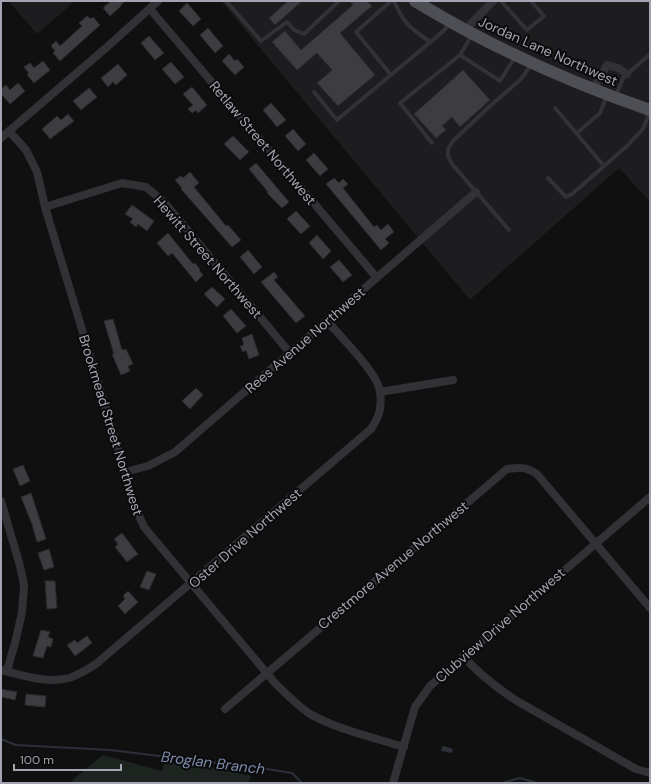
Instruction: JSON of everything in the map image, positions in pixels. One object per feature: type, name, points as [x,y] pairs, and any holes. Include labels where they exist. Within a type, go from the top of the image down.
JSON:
[{"type":"main road","name":"Jordan Lane Northwest","points":[[415,1],[451,23],[533,63],[593,90],[650,111]]},
{"type":"street","points":[[1,138],[158,1]]},
{"type":"street","points":[[469,32],[493,1]]},
{"type":"street","name":"Retlaw Street Northwest","points":[[150,9],[377,278]]},
{"type":"street","points":[[593,90],[607,65],[618,68],[627,74]]},
{"type":"street","name":"Brookmead Street Northwest","points":[[9,131],[26,150],[37,172],[45,207],[126,472],[132,500],[144,527],[275,683],[294,702],[320,719],[359,734],[404,747]]},
{"type":"street","name":"Hewitt Street Northwest","points":[[45,207],[122,183],[146,187],[164,202],[290,353]]},
{"type":"street","name":"Rees Avenue Northwest","points":[[126,472],[148,466],[175,452],[476,192]]},
{"type":"street","name":"Oster Drive Northwest","points":[[4,670],[37,678],[62,680],[83,672],[96,664],[192,584],[371,429],[380,409],[380,392],[376,380],[367,367],[327,321]]},
{"type":"street","points":[[380,392],[453,380]]},
{"type":"street","name":"Crestmore Avenue Northwest","points":[[225,709],[507,469],[527,468],[537,474],[595,544]]},
{"type":"street","name":"Clubview Drive Northwest","points":[[393,783],[415,707],[430,686],[463,656],[650,497]]},
{"type":"street","points":[[1,501],[24,585],[22,612],[16,639],[4,670]]},
{"type":"street","points":[[595,544],[650,608]]},
{"type":"street","points":[[463,656],[477,671],[498,689],[517,701],[636,769],[650,773]]},
{"type":"lane","points":[[226,1],[261,41],[287,22],[294,30],[304,34],[339,1]]},
{"type":"lane","points":[[391,75],[356,32],[393,1],[401,17],[413,30],[430,42]]},
{"type":"lane","points":[[501,1],[527,30],[544,16],[531,1]]},
{"type":"lane","points":[[314,92],[337,120],[440,34],[451,23]]},
{"type":"lane","points":[[432,143],[400,103],[460,55],[469,32]]},
{"type":"lane","points":[[577,133],[600,113],[623,78],[650,54]]},
{"type":"lane","points":[[460,55],[500,81],[516,55]]},
{"type":"lane","points":[[509,230],[452,164],[448,156],[448,149],[453,141],[521,79],[533,63]]},
{"type":"lane","points":[[555,108],[604,166]]},
{"type":"lane","points":[[548,178],[566,197],[572,194],[627,146],[643,129],[650,111]]},
{"type":"shaded area","points":[[8,1],[75,1],[37,34]]},
{"type":"shaded area","points":[[221,1],[650,1],[650,202],[619,168],[470,300]]},
{"type":"shaded area","points":[[444,746],[453,749],[452,753],[441,751],[442,747]]},
{"type":"shaded area","points":[[103,755],[162,771],[166,757],[251,776],[248,783],[69,783]]},
{"type":"building","points":[[111,1],[125,1],[110,16],[103,8]]},
{"type":"building","points":[[288,1],[302,1],[275,25],[269,18]]},
{"type":"building","points":[[350,1],[367,1],[372,6],[340,33],[375,75],[338,106],[317,83],[332,70],[317,53],[297,70],[272,42],[285,31],[301,50],[353,5]]},
{"type":"building","points":[[187,3],[201,19],[193,26],[179,11]]},
{"type":"building","points":[[87,16],[91,19],[93,17],[100,25],[60,61],[53,53],[55,51],[51,46],[56,41],[60,46],[82,26],[79,23]]},
{"type":"building","points":[[208,28],[223,46],[215,53],[200,35]]},
{"type":"building","points":[[149,36],[164,53],[155,60],[141,43]]},
{"type":"building","points":[[229,54],[235,61],[237,59],[244,67],[235,75],[222,61]]},
{"type":"building","points":[[43,61],[50,70],[34,83],[27,75],[29,73],[24,67],[30,63],[34,68]]},
{"type":"building","points":[[171,62],[184,77],[175,84],[162,69]]},
{"type":"building","points":[[118,64],[127,75],[116,85],[113,82],[108,87],[101,78]]},
{"type":"building","points":[[463,70],[490,100],[460,127],[452,117],[442,126],[446,130],[436,138],[414,114]]},
{"type":"building","points":[[18,83],[25,91],[10,104],[1,94],[1,89],[6,85],[10,90]]},
{"type":"building","points":[[192,87],[207,105],[198,113],[196,110],[192,113],[188,109],[193,105],[183,94]]},
{"type":"building","points":[[89,88],[97,97],[81,110],[73,101]]},
{"type":"building","points":[[271,103],[286,120],[277,127],[263,110]]},
{"type":"building","points":[[68,114],[74,121],[50,139],[42,129],[57,116],[61,120]]},
{"type":"building","points":[[293,129],[306,144],[298,151],[285,136]]},
{"type":"building","points":[[233,136],[249,152],[240,160],[224,144]]},
{"type":"building","points":[[314,153],[328,169],[320,176],[306,160]]},
{"type":"building","points":[[256,163],[289,202],[282,208],[267,193],[268,192],[249,169]]},
{"type":"building","points":[[190,172],[199,183],[194,187],[226,226],[228,225],[241,240],[232,247],[181,189],[182,188],[175,180],[181,176],[183,178]]},
{"type":"building","points":[[334,178],[339,183],[343,179],[348,184],[343,188],[374,227],[377,225],[381,230],[388,224],[394,232],[385,239],[389,243],[381,250],[326,184]]},
{"type":"building","points":[[132,205],[154,221],[147,231],[138,224],[136,227],[130,222],[133,219],[125,214]]},
{"type":"building","points":[[296,211],[310,226],[301,234],[287,219]]},
{"type":"building","points":[[168,233],[193,264],[195,263],[200,269],[199,270],[203,275],[196,282],[172,253],[168,256],[157,243]]},
{"type":"building","points":[[317,235],[331,251],[323,259],[309,243]]},
{"type":"building","points":[[248,250],[262,267],[254,274],[240,257]]},
{"type":"building","points":[[339,260],[352,275],[343,282],[330,267]]},
{"type":"building","points":[[274,272],[278,277],[274,280],[305,316],[296,323],[261,282]]},
{"type":"building","points":[[212,287],[225,299],[217,307],[204,294]]},
{"type":"building","points":[[231,309],[246,326],[237,333],[223,316]]},
{"type":"building","points":[[113,319],[122,350],[126,349],[133,364],[128,366],[130,371],[121,375],[112,354],[114,354],[104,321]]},
{"type":"building","points":[[252,334],[259,355],[249,359],[246,350],[243,352],[240,346],[244,345],[242,338]]},
{"type":"building","points":[[196,388],[203,395],[190,409],[182,401]]},
{"type":"building","points":[[23,465],[30,481],[20,486],[13,469]]},
{"type":"building","points":[[31,493],[46,539],[37,542],[32,524],[21,497]]},
{"type":"building","points":[[122,533],[138,554],[127,562],[115,547],[118,544],[114,539]]},
{"type":"building","points":[[49,549],[54,567],[44,570],[38,553]]},
{"type":"building","points":[[147,571],[156,574],[149,590],[140,587]]},
{"type":"building","points":[[45,581],[55,581],[57,608],[47,609]]},
{"type":"building","points":[[128,591],[138,602],[125,614],[118,606],[125,599],[123,596]]},
{"type":"building","points":[[41,630],[50,632],[48,637],[53,639],[51,647],[47,646],[43,658],[33,656]]},
{"type":"building","points":[[87,636],[92,643],[75,656],[67,645],[75,640],[77,643]]},
{"type":"building","points":[[1,689],[17,692],[15,700],[1,697]]},
{"type":"building","points":[[26,694],[46,696],[45,707],[25,705]]},
{"type":"waterway","name":"Broglan Branch","points":[[1,739],[16,745],[110,750],[267,769],[292,773],[302,783]]},
{"type":"waterway","name":"Broglan Branch","points":[[502,783],[520,778],[537,783]]}]
